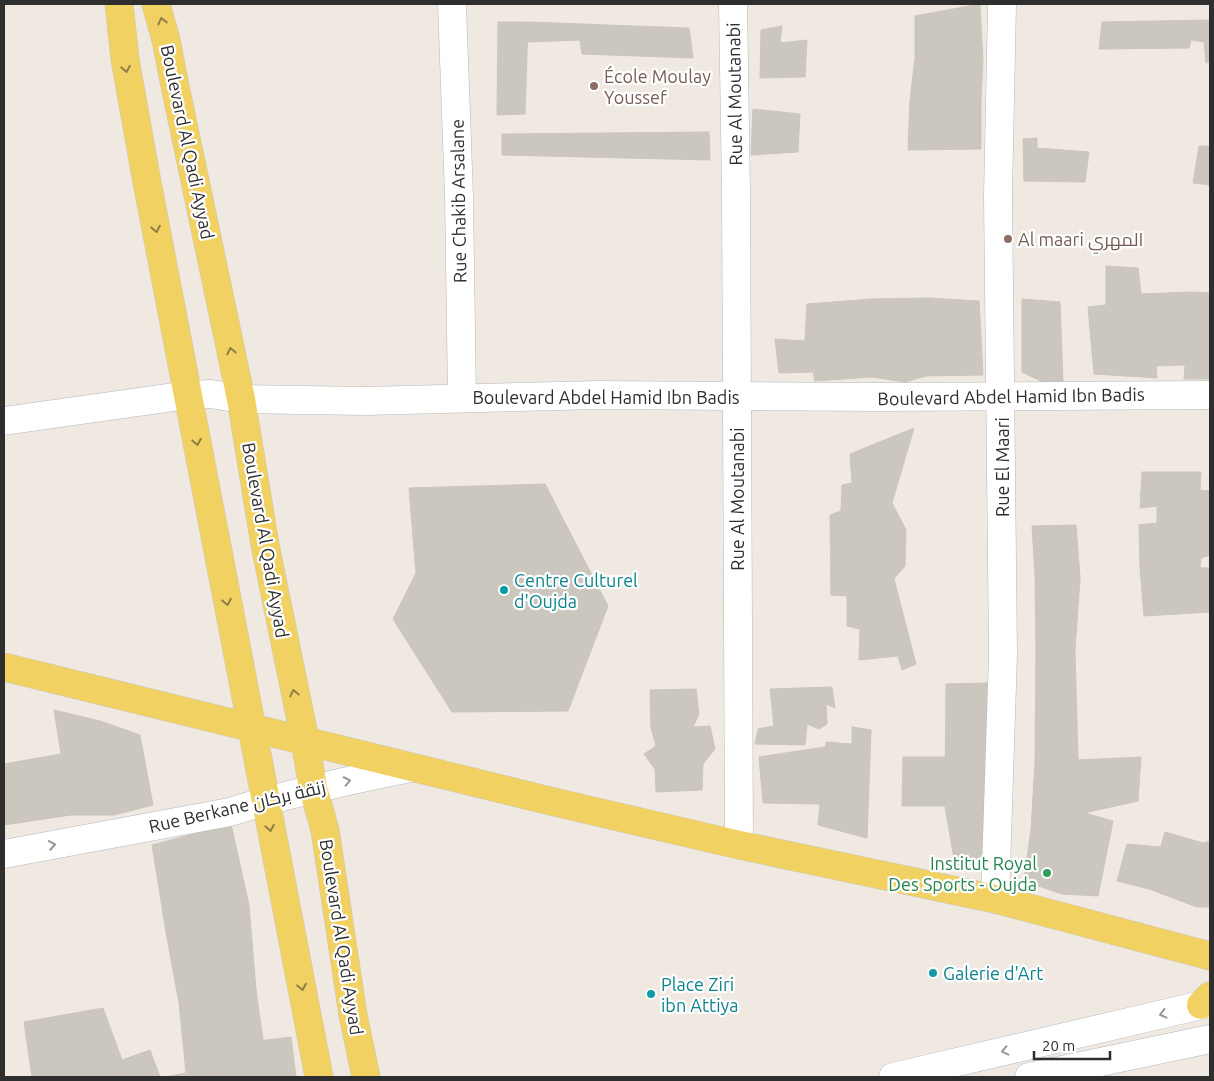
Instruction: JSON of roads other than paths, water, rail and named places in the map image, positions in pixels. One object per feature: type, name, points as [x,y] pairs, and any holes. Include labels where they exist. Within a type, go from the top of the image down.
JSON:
[{"type":"main road","points":[[118,4],[125,59],[242,681],[253,728],[319,1077]]},
{"type":"main road","name":"Boulevard Al Qadi Ayyad","points":[[156,4],[166,40],[242,399],[265,545],[313,788],[325,830],[353,1015],[366,1077]]},
{"type":"main road","points":[[4,667],[305,740],[410,768],[739,845],[995,900],[1209,956]]},
{"type":"street","name":"Rue Chakib Arsalane","points":[[452,4],[459,196],[462,398]]},
{"type":"street","name":"Rue Al Moutanabi","points":[[733,4],[739,845]]},
{"type":"street","name":"Rue El Maari","points":[[995,900],[1003,654],[998,196],[1002,4]]},
{"type":"street","name":"Boulevard Abdel Hamid Ibn Badis","points":[[4,421],[188,395],[211,394],[242,399],[366,401],[599,395],[737,397],[1210,395]]},
{"type":"street","name":"Rue Berkane زنقة بركان","points":[[4,854],[230,812],[266,800],[313,788],[410,768]]},
{"type":"street","points":[[893,1077],[1207,1001]]},
{"type":"street","points":[[1029,1077],[1210,1039]]},
{"type":"place","name":"École Moulay Youssef","points":[[594,86]]},
{"type":"place","name":"Al maari المهري","points":[[1008,239]]},
{"type":"place","name":"Centre Culturel d'Oujda","points":[[504,590]]},
{"type":"place","name":"Institut Royal Des Sports - Oujda","points":[[1047,873]]},
{"type":"place","name":"Galerie d'Art","points":[[933,973]]},
{"type":"place","name":"Place Ziri ibn Attiya","points":[[651,994]]}]
